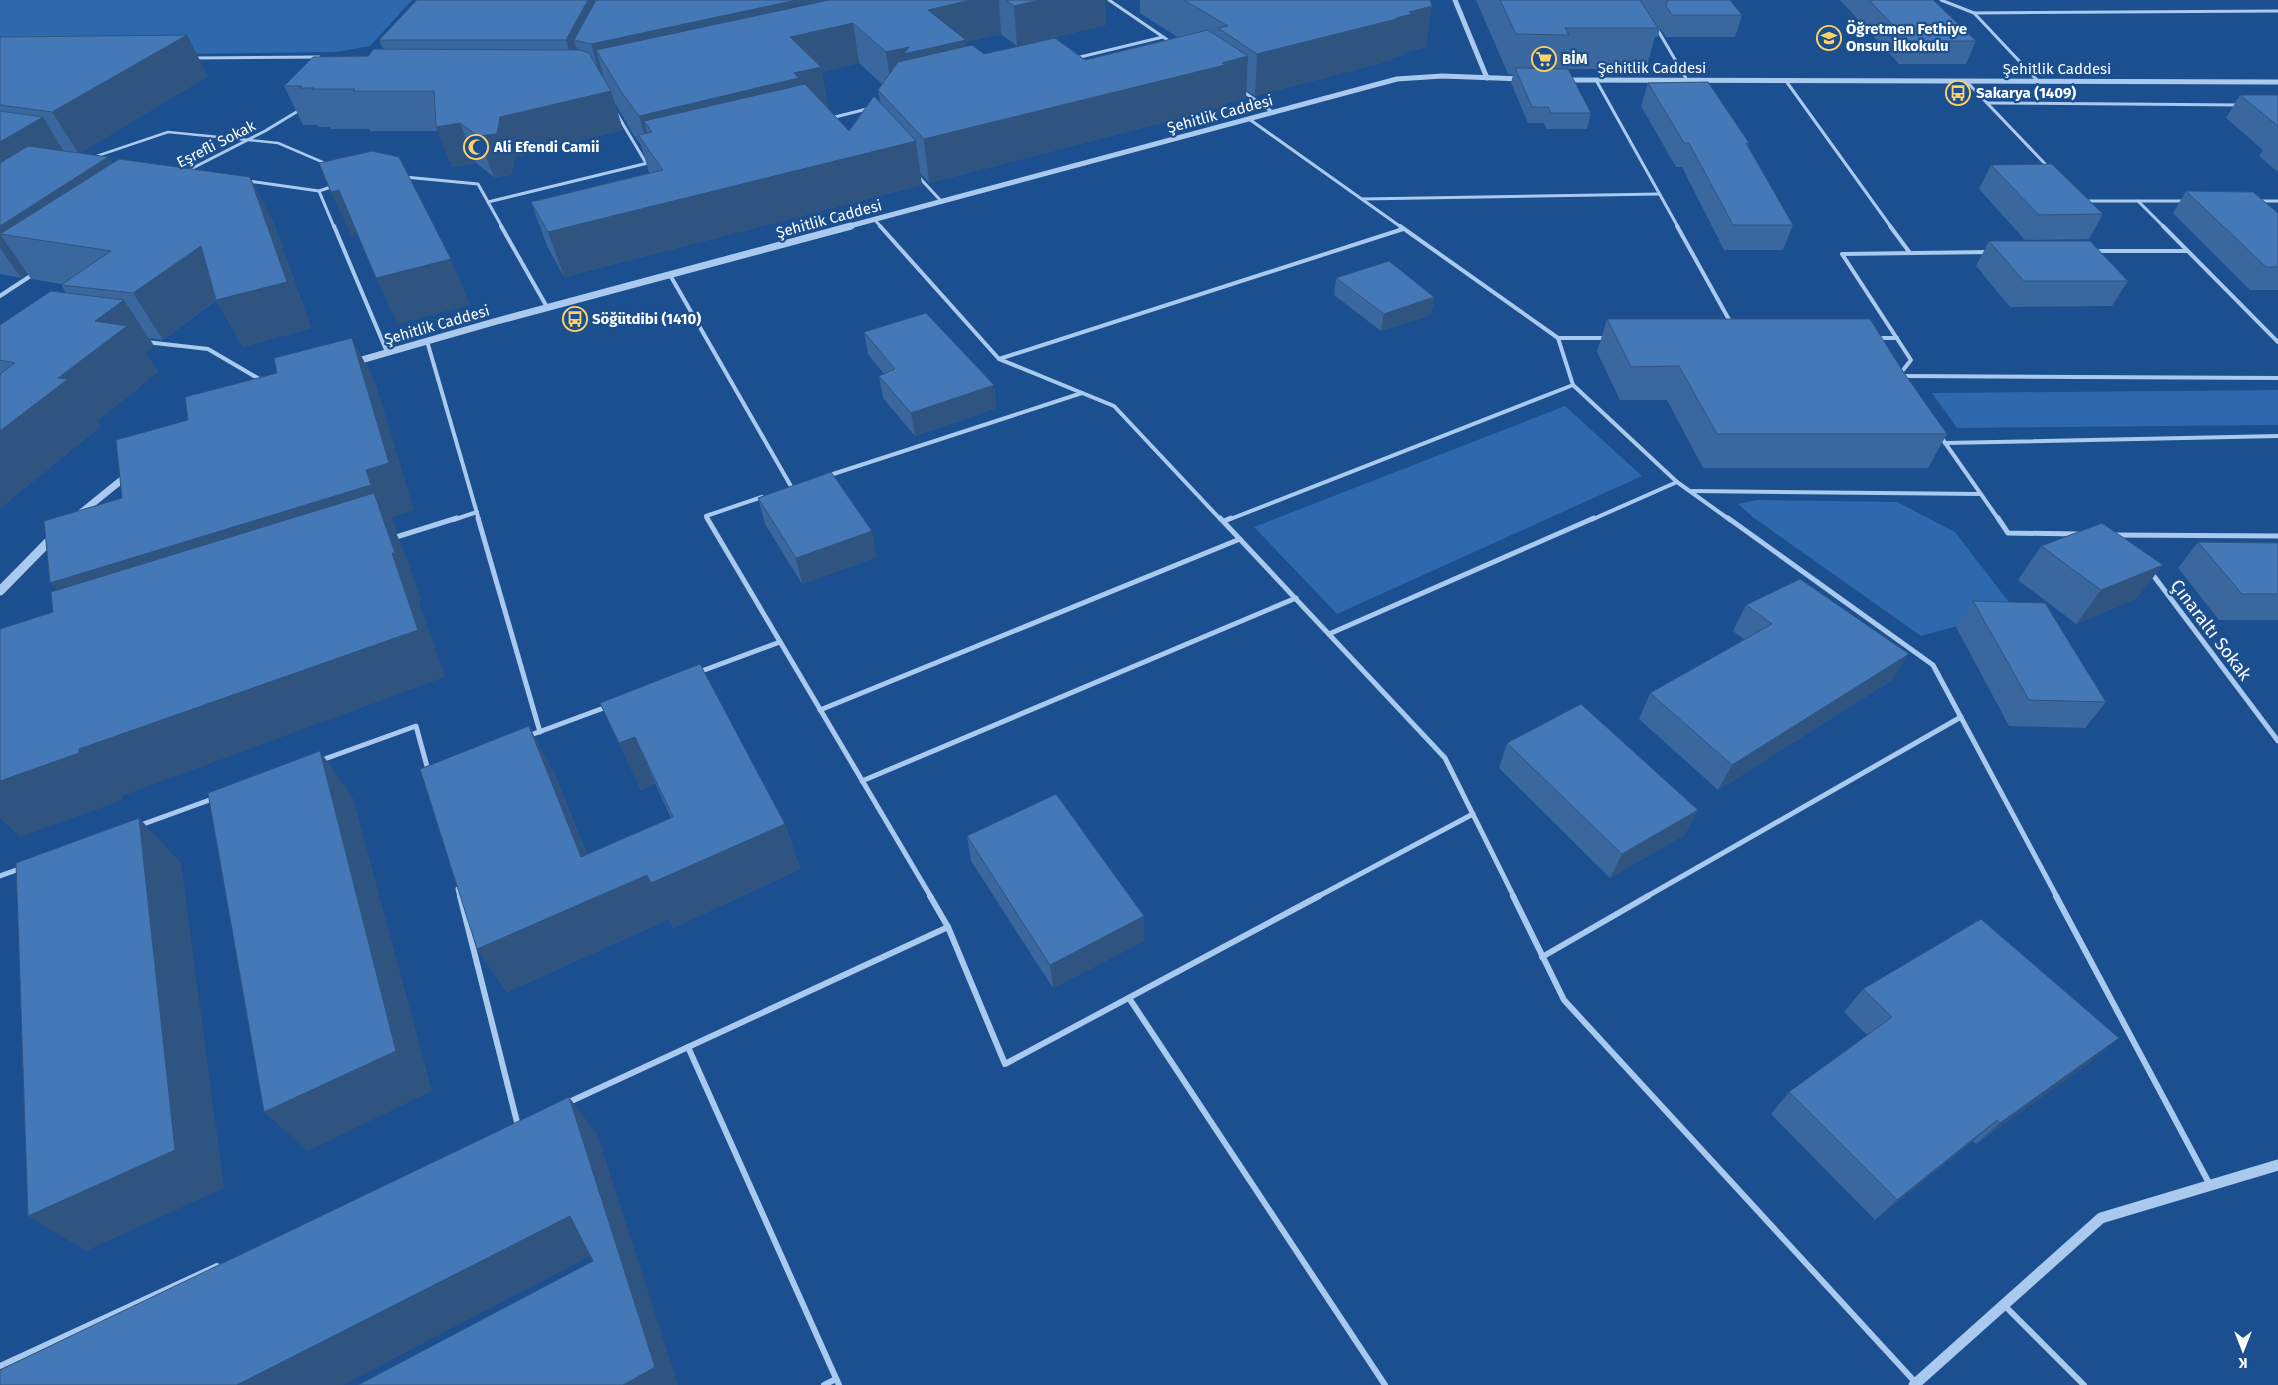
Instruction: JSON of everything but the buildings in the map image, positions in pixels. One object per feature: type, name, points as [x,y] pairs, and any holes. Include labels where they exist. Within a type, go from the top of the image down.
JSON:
[{"type":"street","points":[[1109,0],[1179,48]]},
{"type":"street","points":[[1455,0],[1487,78]]},
{"type":"street","points":[[1941,0],[1974,13],[2278,11]]},
{"type":"street","points":[[1974,13],[2038,81]]},
{"type":"street","points":[[1654,24],[1687,80]]},
{"type":"street","points":[[1068,60],[1163,37]]},
{"type":"street","points":[[187,58],[324,57]]},
{"type":"street","name":"Şehitlik Caddesi","points":[[340,366],[547,308],[1397,79],[1442,76],[1526,80]]},
{"type":"street","name":"Şehitlik Caddesi","points":[[1552,80],[2278,82]]},
{"type":"street","points":[[1596,80],[1735,330]]},
{"type":"street","points":[[1786,81],[1910,253]]},
{"type":"street","points":[[1966,81],[2055,173]]},
{"type":"street","points":[[1234,86],[1274,113]]},
{"type":"street","points":[[1988,103],[2249,105]]},
{"type":"street","name":"Eşrefli Sokak","points":[[193,174],[184,172],[251,139],[306,105]]},
{"type":"street","points":[[612,106],[646,163]]},
{"type":"street","points":[[823,120],[879,106]]},
{"type":"street","points":[[860,111],[866,118]]},
{"type":"street","points":[[1249,119],[1558,338],[1615,338]]},
{"type":"street","points":[[89,159],[98,160]]},
{"type":"street","points":[[488,202],[655,161]]},
{"type":"street","points":[[917,174],[942,202]]},
{"type":"street","points":[[396,176],[478,184],[547,308]]},
{"type":"street","points":[[242,180],[319,191],[342,182]]},
{"type":"street","points":[[319,191],[387,352]]},
{"type":"street","points":[[1362,200],[1659,194]]},
{"type":"street","points":[[2082,201],[2188,201]]},
{"type":"street","points":[[2138,201],[2278,342]]},
{"type":"street","points":[[2258,201],[2278,201]]},
{"type":"street","points":[[875,220],[998,359],[1114,406],[1445,758],[1564,1000],[1915,1384],[2101,1218],[2278,1165]]},
{"type":"street","points":[[998,359],[1403,229]]},
{"type":"street","points":[[2088,252],[2187,251]]},
{"type":"street","points":[[1898,376],[1912,360],[1842,254],[1999,252]]},
{"type":"street","points":[[0,296],[40,269]]},
{"type":"street","points":[[670,275],[792,488]]},
{"type":"street","points":[[1558,338],[1573,385],[1677,482],[1933,665],[2210,1185]]},
{"type":"street","points":[[1868,338],[1897,338]]},
{"type":"street","points":[[139,341],[208,350],[266,383]]},
{"type":"street","points":[[427,341],[540,732]]},
{"type":"street","points":[[1898,376],[2278,378]]},
{"type":"street","points":[[1898,376],[1903,383]]},
{"type":"street","points":[[1224,521],[1573,385]]},
{"type":"street","points":[[820,478],[1082,393]]},
{"type":"street","points":[[1940,436],[2008,533],[2084,534]]},
{"type":"street","points":[[1945,443],[2278,436]]},
{"type":"street","points":[[69,524],[133,470]]},
{"type":"street","points":[[1329,634],[1677,482]]},
{"type":"street","points":[[783,490],[801,485]]},
{"type":"street","points":[[1690,491],[1981,494]]},
{"type":"street","points":[[766,496],[706,516],[948,927],[1005,1064],[1473,814]]},
{"type":"street","points":[[384,542],[477,512]]},
{"type":"street","points":[[0,591],[62,530]]},
{"type":"street","points":[[2104,534],[2278,536]]},
{"type":"street","points":[[2122,535],[2128,543]]},
{"type":"street","points":[[820,710],[1240,539]]},
{"type":"street","name":"Çınaraltı Sokak","points":[[2146,567],[2278,742]]},
{"type":"street","points":[[862,781],[1296,598]]},
{"type":"street","points":[[688,676],[780,642]]},
{"type":"street","points":[[522,738],[614,704]]},
{"type":"street","points":[[1542,957],[1960,717]]},
{"type":"street","points":[[314,762],[416,726],[429,773],[438,770]]},
{"type":"street","points":[[129,829],[222,796]]},
{"type":"street","points":[[0,876],[28,866]]},
{"type":"street","points":[[456,878],[518,1126]]},
{"type":"street","points":[[563,1106],[948,927]]},
{"type":"street","points":[[1128,998],[1384,1385]]},
{"type":"street","points":[[688,1047],[837,1382],[824,1385]]},
{"type":"street","points":[[509,1130],[527,1122]]},
{"type":"street","points":[[0,1366],[223,1263]]},
{"type":"street","points":[[2004,1305],[2084,1385]]},
{"type":"lane","points":[[89,159],[168,132],[278,143],[334,169]]},
{"type":"shaded area","points":[[0,0],[412,0],[370,46],[336,52],[29,56],[0,54]]},
{"type":"shaded area","points":[[2278,390],[2278,425],[1957,428],[1932,393]]},
{"type":"shaded area","points":[[1565,406],[1642,476],[1337,614],[1254,527]]},
{"type":"shaded area","points":[[1757,500],[1897,502],[1955,532],[2015,610],[1921,636],[1754,518],[1738,504]]},
{"type":"place","name":"Öğretmen Fethiye Onsun İlkokulu","points":[[1829,38]]},
{"type":"place","name":"BİM","points":[[1544,59]]},
{"type":"place","name":"Sakarya (1409)","points":[[1958,93]]},
{"type":"place","name":"Ali Efendi Camii","points":[[476,147]]},
{"type":"place","name":"Söğütdibi (1410)","points":[[575,319]]}]
